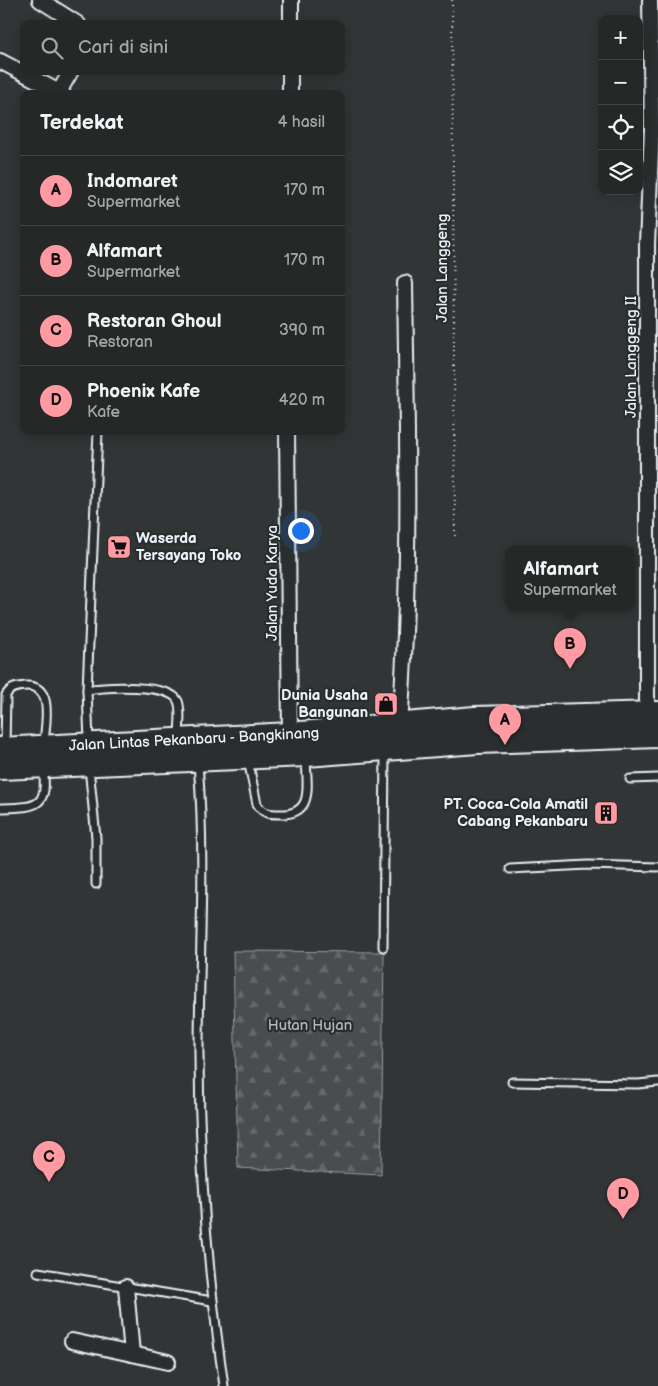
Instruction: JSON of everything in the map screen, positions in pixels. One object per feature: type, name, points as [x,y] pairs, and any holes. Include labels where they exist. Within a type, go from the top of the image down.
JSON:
[{"type":"highway","name":"Jalan Lintas Pekanbaru - Bangkinang","points":[[2,756],[43,757],[89,754],[180,740],[290,735],[400,724],[476,730],[654,722]]},
{"type":"highway","name":"Jalan Lintas Pekanbaru - Bangkinang","points":[[89,754],[197,757],[306,754],[385,747],[476,730]]},
{"type":"street","points":[[40,0],[72,20]]},
{"type":"street","points":[[291,0],[291,20]]},
{"type":"street","name":"Jalan Langgeng II","points":[[650,0],[652,130],[647,244],[653,548],[654,722]]},
{"type":"street","points":[[0,61],[20,71]]},
{"type":"street","points":[[27,75],[55,90]]},
{"type":"street","points":[[62,90],[69,75]]},
{"type":"street","points":[[290,75],[290,90]]},
{"type":"street","points":[[400,724],[406,648],[408,524],[405,283]]},
{"type":"street","name":"Jalan Yuda Karya","points":[[287,435],[290,735]]},
{"type":"street","points":[[126,1286],[132,1354]]},
{"type":"street","points":[[72,1341],[168,1362]]},
{"type":"lane","points":[[96,884],[96,838],[89,754],[87,690],[98,435]]},
{"type":"lane","points":[[0,808],[22,807],[36,803],[44,798],[46,788],[43,757],[46,700],[43,692],[34,686],[16,687],[6,695],[2,756]]},
{"type":"lane","points":[[87,690],[124,687],[161,691],[174,695],[179,702],[180,740]]},
{"type":"lane","points":[[383,947],[385,747]]},
{"type":"lane","points":[[248,755],[256,804],[260,810],[267,814],[292,814],[303,808],[306,799],[306,754]]},
{"type":"lane","points":[[197,757],[203,852],[199,1056],[204,1208],[212,1301],[224,1386]]},
{"type":"lane","points":[[630,779],[658,778]]},
{"type":"lane","points":[[510,869],[588,865],[658,868]]},
{"type":"lane","points":[[512,1082],[638,1084],[658,1082]]},
{"type":"lane","points":[[38,1272],[212,1301]]},
{"type":"path","name":"Jalan Langgeng","points":[[452,0],[455,536]]},
{"type":"green space","name":"Hutan Hujan","points":[[233,951],[384,952],[381,1175],[238,1168]]},
{"type":"waterway","points":[[458,754],[491,752]]},
{"type":"place","name":"Waserda Tersayang Toko","points":[[119,547]]},
{"type":"place","name":"Alfamart","points":[[570,669]]},
{"type":"place","name":"Dunia Usaha Bangunan","points":[[386,704]]},
{"type":"place","name":"Indomaret","points":[[505,745]]},
{"type":"place","name":"PT. Coca-Cola Amatil Cabang Pekanbaru","points":[[606,813]]},
{"type":"place","name":"Restoran Ghoul","points":[[49,1182]]},
{"type":"place","name":"Phoenix Kafe","points":[[623,1219]]}]
